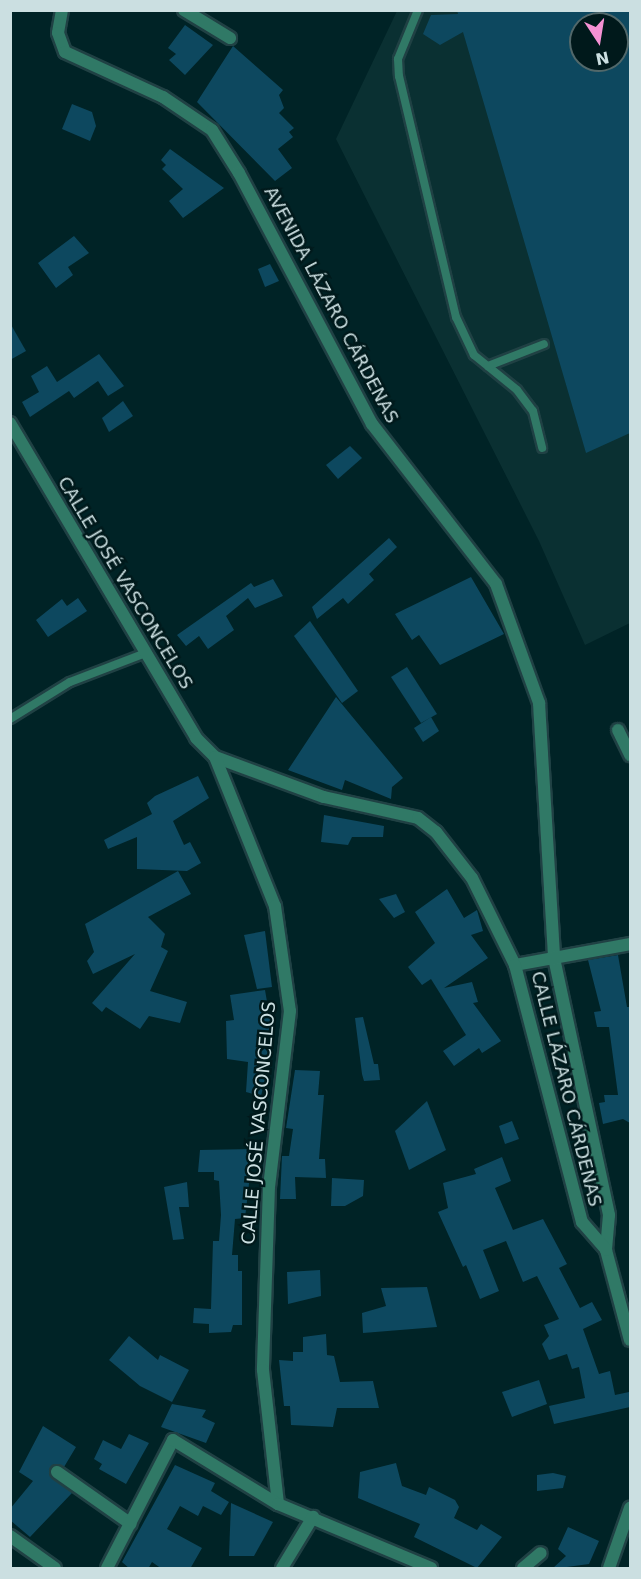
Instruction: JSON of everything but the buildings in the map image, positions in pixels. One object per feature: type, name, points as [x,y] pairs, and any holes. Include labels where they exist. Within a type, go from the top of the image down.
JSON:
[{"type":"street","name":"AVENIDA LÁZARO CÁRDENAS","points":[[62,10],[58,33],[65,52],[164,98],[212,130],[239,173],[372,424],[496,584],[539,703],[554,958]]},
{"type":"street","points":[[183,10],[230,38]]},
{"type":"street","name":"CALLE JOSÉ VASCONCELOS","points":[[10,423],[196,738],[215,757],[275,906],[290,1011],[269,1186],[263,1370],[278,1504]]},
{"type":"street","points":[[618,730],[630,755]]},
{"type":"street","name":"CALLE JOSÉ VASCONCELOS","points":[[215,757],[324,797],[418,818],[436,832],[472,878],[515,965]]},
{"type":"street","points":[[515,965],[630,944]]},
{"type":"street","name":"CALLE LÁZARO CÁRDENAS","points":[[554,958],[609,1215],[606,1250],[630,1340]]},
{"type":"street","name":"CALLE LÁZARO CÁRDENAS","points":[[515,965],[582,1222],[606,1250]]},
{"type":"street","points":[[107,1569],[173,1440],[278,1504],[431,1569]]},
{"type":"street","points":[[57,1472],[131,1524]]},
{"type":"street","points":[[609,1569],[630,1508]]},
{"type":"street","points":[[282,1569],[313,1517]]},
{"type":"street","points":[[10,1536],[55,1569]]},
{"type":"street","points":[[523,1569],[541,1553]]},
{"type":"lane","points":[[418,10],[398,60],[399,76],[456,317],[474,355],[516,390],[532,411],[542,448]]},
{"type":"lane","points":[[488,366],[544,344]]},
{"type":"lane","points":[[10,719],[70,682],[146,653]]},
{"type":"shaded area","points":[[397,11],[630,11],[630,623],[585,645],[539,541],[336,139]]}]
